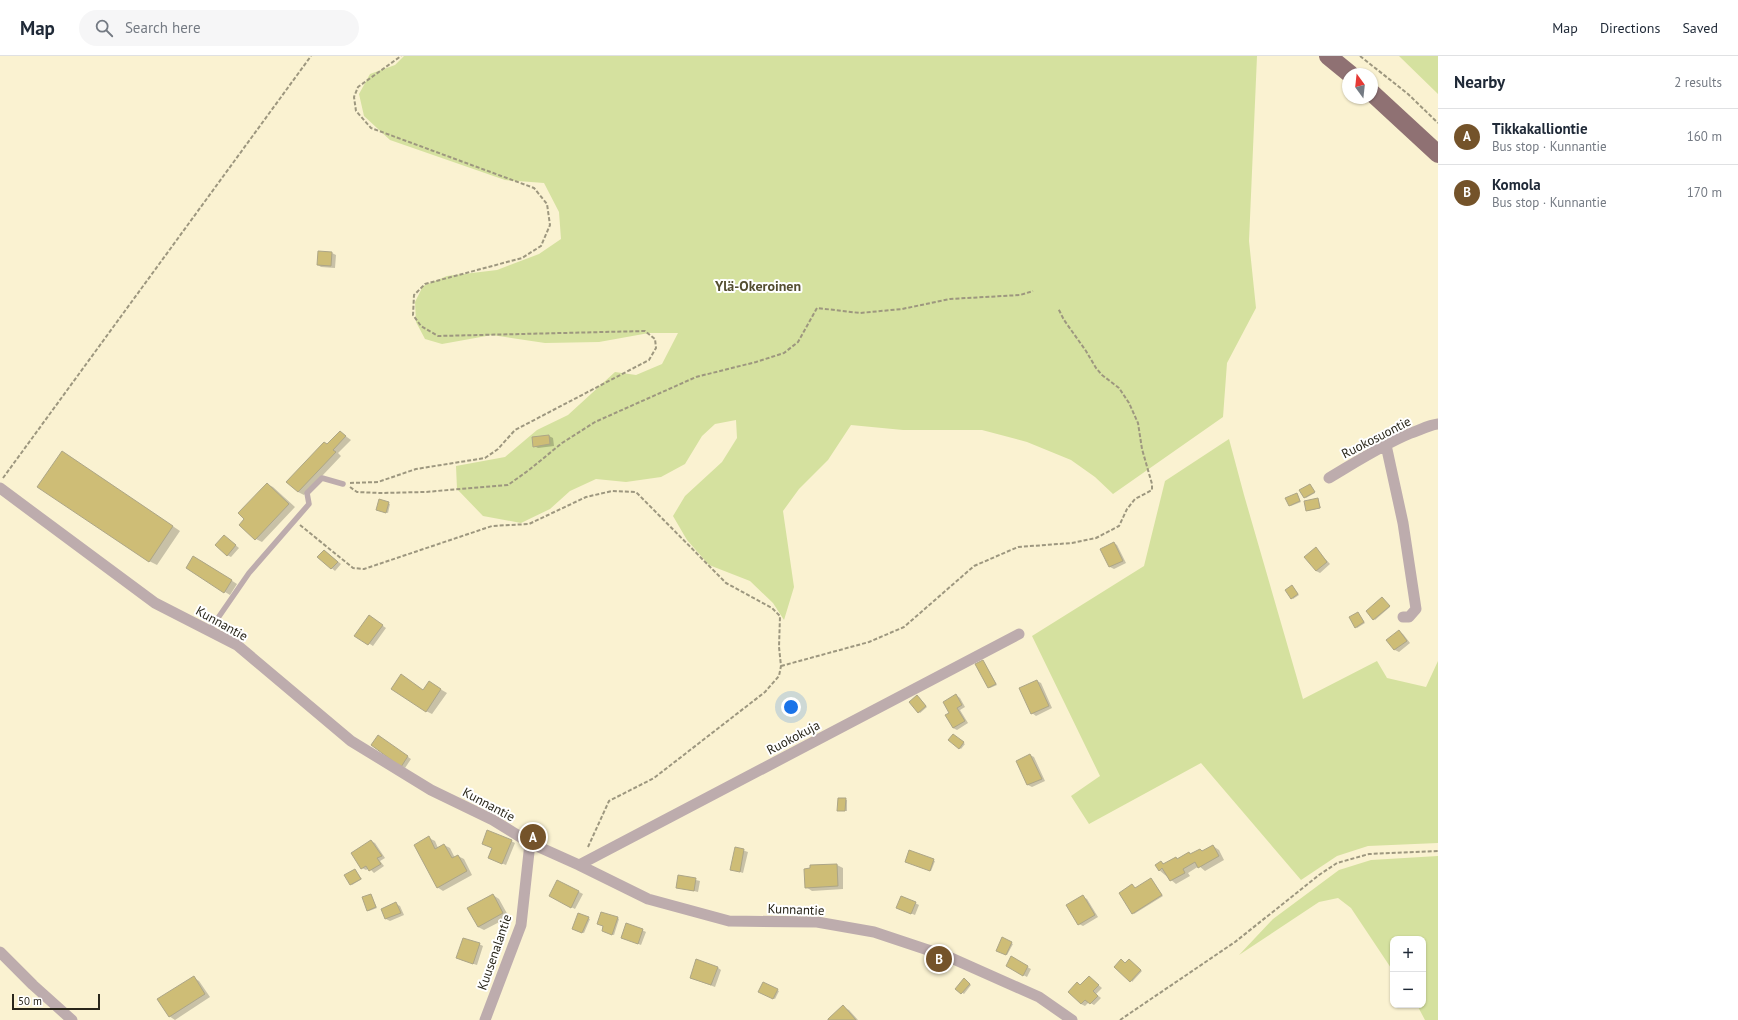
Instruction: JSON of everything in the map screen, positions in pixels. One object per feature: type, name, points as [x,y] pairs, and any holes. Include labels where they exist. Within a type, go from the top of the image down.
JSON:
[{"type":"main road","points":[[1328,56],[1343,68]]},
{"type":"main road","points":[[1378,99],[1438,154]]},
{"type":"street","name":"Ruokosuontie","points":[[1329,478],[1361,458],[1386,445],[1431,425],[1438,424]]},
{"type":"street","points":[[1386,445],[1404,523],[1416,609],[1409,617],[1403,617]]},
{"type":"street","name":"Kunnantie","points":[[0,488],[155,603],[237,645],[351,741],[431,790],[493,820],[530,843],[648,899],[728,921],[817,922],[874,932],[949,957],[1032,994],[1072,1020]]},
{"type":"street","name":"Ruokokuja","points":[[579,865],[1019,634]]},
{"type":"street","name":"Kuusenalantie","points":[[485,1020],[521,925],[530,843]]},
{"type":"street","points":[[0,952],[33,985],[72,1020]]},
{"type":"lane","points":[[209,631],[249,572],[309,504],[307,493],[322,478],[343,484]]},
{"type":"path","points":[[0,482],[311,56]]},
{"type":"path","points":[[343,484],[378,482],[416,469],[485,458],[498,449],[515,430],[650,360],[656,348],[655,339],[645,331],[438,336],[421,326],[413,315],[414,295],[425,284],[522,258],[541,246],[550,225],[547,204],[534,188],[371,128],[356,111],[354,96],[358,87],[401,56]]},
{"type":"path","points":[[1360,56],[1408,94],[1438,123]]},
{"type":"path","points":[[343,484],[357,492],[380,493],[425,492],[508,485],[562,443],[595,422],[696,377],[784,353],[798,342],[817,308],[860,313],[902,309],[950,299],[1020,295],[1032,291]]},
{"type":"path","points":[[781,666],[869,642],[904,626],[974,566],[1018,547],[1072,543],[1096,538],[1120,526],[1127,509],[1135,499],[1152,490],[1152,484],[1142,449],[1140,432],[1129,403],[1119,388],[1102,375],[1096,368],[1086,350],[1064,320],[1058,308]]},
{"type":"path","points":[[294,521],[354,568],[364,569],[492,526],[528,524],[586,497],[612,491],[636,492],[726,583],[772,608],[780,616],[779,646],[781,666],[779,676],[765,692],[654,778],[609,801],[579,865]]},
{"type":"path","points":[[1120,1020],[1235,942],[1319,875],[1337,863],[1369,854],[1438,851]]},
{"type":"green space","points":[[404,56],[1257,56],[1249,241],[1256,308],[1227,363],[1223,417],[1113,494],[1095,477],[1071,460],[1027,442],[982,430],[903,430],[851,425],[828,460],[799,489],[783,511],[794,587],[784,620],[773,603],[750,581],[709,565],[687,540],[673,516],[685,496],[722,462],[737,438],[736,420],[715,424],[702,436],[685,464],[661,477],[626,482],[596,479],[570,491],[550,509],[521,523],[483,516],[457,489],[456,466],[505,457],[537,430],[568,415],[615,372],[636,375],[662,364],[678,333],[649,333],[599,342],[545,343],[492,335],[442,344],[425,339],[416,322],[415,302],[423,286],[447,276],[497,270],[539,254],[561,239],[559,212],[544,183],[505,180],[390,140],[364,116],[359,94],[370,74],[395,65]]},
{"type":"green space","points":[[1399,56],[1438,56],[1438,94]]},
{"type":"green space","points":[[1229,439],[1303,699],[1377,661],[1387,678],[1426,687],[1438,661],[1438,843],[1368,846],[1337,856],[1301,880],[1201,763],[1089,824],[1071,796],[1100,776],[1032,636],[1144,566],[1165,481]]},
{"type":"green space","points":[[1438,856],[1438,1020],[1425,1020],[1419,1008],[1426,1008],[1426,936],[1390,936],[1390,966],[1351,908],[1338,898],[1319,902],[1239,955],[1273,919],[1339,870],[1371,860]]},
{"type":"building","points":[[318,251],[332,252],[331,266],[317,265]]},
{"type":"building","points":[[340,431],[346,436],[333,450],[336,452],[298,492],[286,482],[324,442],[327,444]]},
{"type":"building","points":[[549,435],[550,444],[533,447],[532,437]]},
{"type":"building","points":[[62,451],[173,526],[149,562],[37,487]]},
{"type":"building","points":[[267,483],[289,504],[255,540],[239,525],[244,519],[238,513]]},
{"type":"building","points":[[1310,484],[1315,492],[1304,498],[1299,490]]},
{"type":"building","points":[[1297,493],[1300,501],[1289,506],[1285,498]]},
{"type":"building","points":[[1318,498],[1320,508],[1306,511],[1304,501]]},
{"type":"building","points":[[379,499],[389,502],[386,513],[376,510]]},
{"type":"building","points":[[224,535],[236,545],[227,556],[215,545]]},
{"type":"building","points":[[1114,542],[1123,561],[1109,567],[1100,549]]},
{"type":"building","points":[[1316,547],[1327,562],[1316,571],[1304,557]]},
{"type":"building","points":[[324,550],[338,562],[331,569],[317,557]]},
{"type":"building","points":[[193,556],[232,580],[224,593],[186,568]]},
{"type":"building","points":[[1292,585],[1298,594],[1291,599],[1285,590]]},
{"type":"building","points":[[1382,597],[1390,606],[1373,620],[1366,611]]},
{"type":"building","points":[[1358,612],[1364,622],[1355,628],[1349,617]]},
{"type":"building","points":[[369,615],[383,625],[368,645],[354,636]]},
{"type":"building","points":[[1399,630],[1407,641],[1394,650],[1386,640]]},
{"type":"building","points":[[983,660],[996,684],[988,688],[975,664]]},
{"type":"building","points":[[401,674],[423,690],[429,681],[441,689],[426,712],[391,689]]},
{"type":"building","points":[[1037,680],[1049,706],[1031,714],[1019,688]]},
{"type":"building","points":[[956,694],[962,705],[957,708],[965,721],[953,728],[945,715],[949,713],[943,702]]},
{"type":"building","points":[[917,695],[926,706],[918,713],[909,702]]},
{"type":"building","points":[[953,734],[964,742],[959,749],[948,740]]},
{"type":"building","points":[[378,735],[408,756],[401,767],[371,745]]},
{"type":"building","points":[[1030,754],[1042,779],[1027,785],[1016,761]]},
{"type":"building","points":[[838,798],[846,798],[845,811],[837,811]]},
{"type":"building","points":[[487,830],[512,840],[502,864],[488,858],[492,848],[482,844]]},
{"type":"building","points":[[429,836],[435,849],[444,844],[452,858],[458,855],[467,871],[437,888],[414,845]]},
{"type":"building","points":[[371,840],[382,856],[377,858],[381,864],[369,871],[366,866],[361,869],[351,853]]},
{"type":"building","points":[[1213,845],[1219,856],[1198,868],[1195,862],[1183,869],[1185,873],[1170,881],[1162,868],[1159,871],[1155,865],[1161,861],[1163,864],[1176,857],[1177,859],[1189,852],[1190,854],[1200,849],[1202,851]]},
{"type":"building","points":[[735,847],[744,849],[740,872],[730,870]]},
{"type":"building","points":[[909,850],[934,859],[930,871],[905,862]]},
{"type":"building","points":[[837,864],[838,886],[805,888],[804,869],[810,868],[810,865]]},
{"type":"building","points":[[355,869],[361,879],[350,885],[344,875]]},
{"type":"building","points":[[678,875],[696,878],[694,891],[676,888]]},
{"type":"building","points":[[1151,878],[1162,895],[1132,914],[1119,893],[1132,884],[1135,888]]},
{"type":"building","points":[[557,880],[579,891],[571,908],[549,896]]},
{"type":"building","points":[[371,894],[376,907],[367,911],[362,897]]},
{"type":"building","points":[[493,894],[503,913],[478,927],[467,908]]},
{"type":"building","points":[[1083,895],[1095,915],[1078,925],[1066,905]]},
{"type":"building","points":[[901,896],[916,902],[911,914],[896,908]]},
{"type":"building","points":[[396,902],[401,913],[385,919],[381,909]]},
{"type":"building","points":[[601,912],[618,917],[612,935],[602,931],[603,926],[597,924]]},
{"type":"building","points":[[578,913],[589,917],[582,933],[572,929]]},
{"type":"building","points":[[626,923],[643,929],[638,944],[621,938]]},
{"type":"building","points":[[1002,937],[1012,942],[1006,955],[996,951]]},
{"type":"building","points":[[463,938],[480,943],[473,964],[456,958]]},
{"type":"building","points":[[1011,956],[1028,966],[1023,976],[1006,966]]},
{"type":"building","points":[[696,959],[718,967],[711,985],[690,978]]},
{"type":"building","points":[[1121,959],[1125,963],[1129,959],[1141,970],[1130,982],[1114,967]]},
{"type":"building","points":[[194,976],[205,994],[169,1017],[157,999]]},
{"type":"building","points":[[1089,976],[1099,985],[1093,991],[1098,996],[1090,1004],[1085,1000],[1081,1004],[1068,992],[1077,982],[1080,985]]},
{"type":"building","points":[[964,978],[970,984],[961,994],[955,989]]},
{"type":"building","points":[[763,982],[778,989],[773,999],[758,992]]},
{"type":"building","points":[[843,1005],[856,1020],[828,1020],[828,1019]]},
{"type":"place","name":"Tikkakalliontie","points":[[533,837]]},
{"type":"place","name":"Komola","points":[[939,959]]},
{"type":"district","name":"Ylä-Okeroinen","points":[[758,286]]}]
